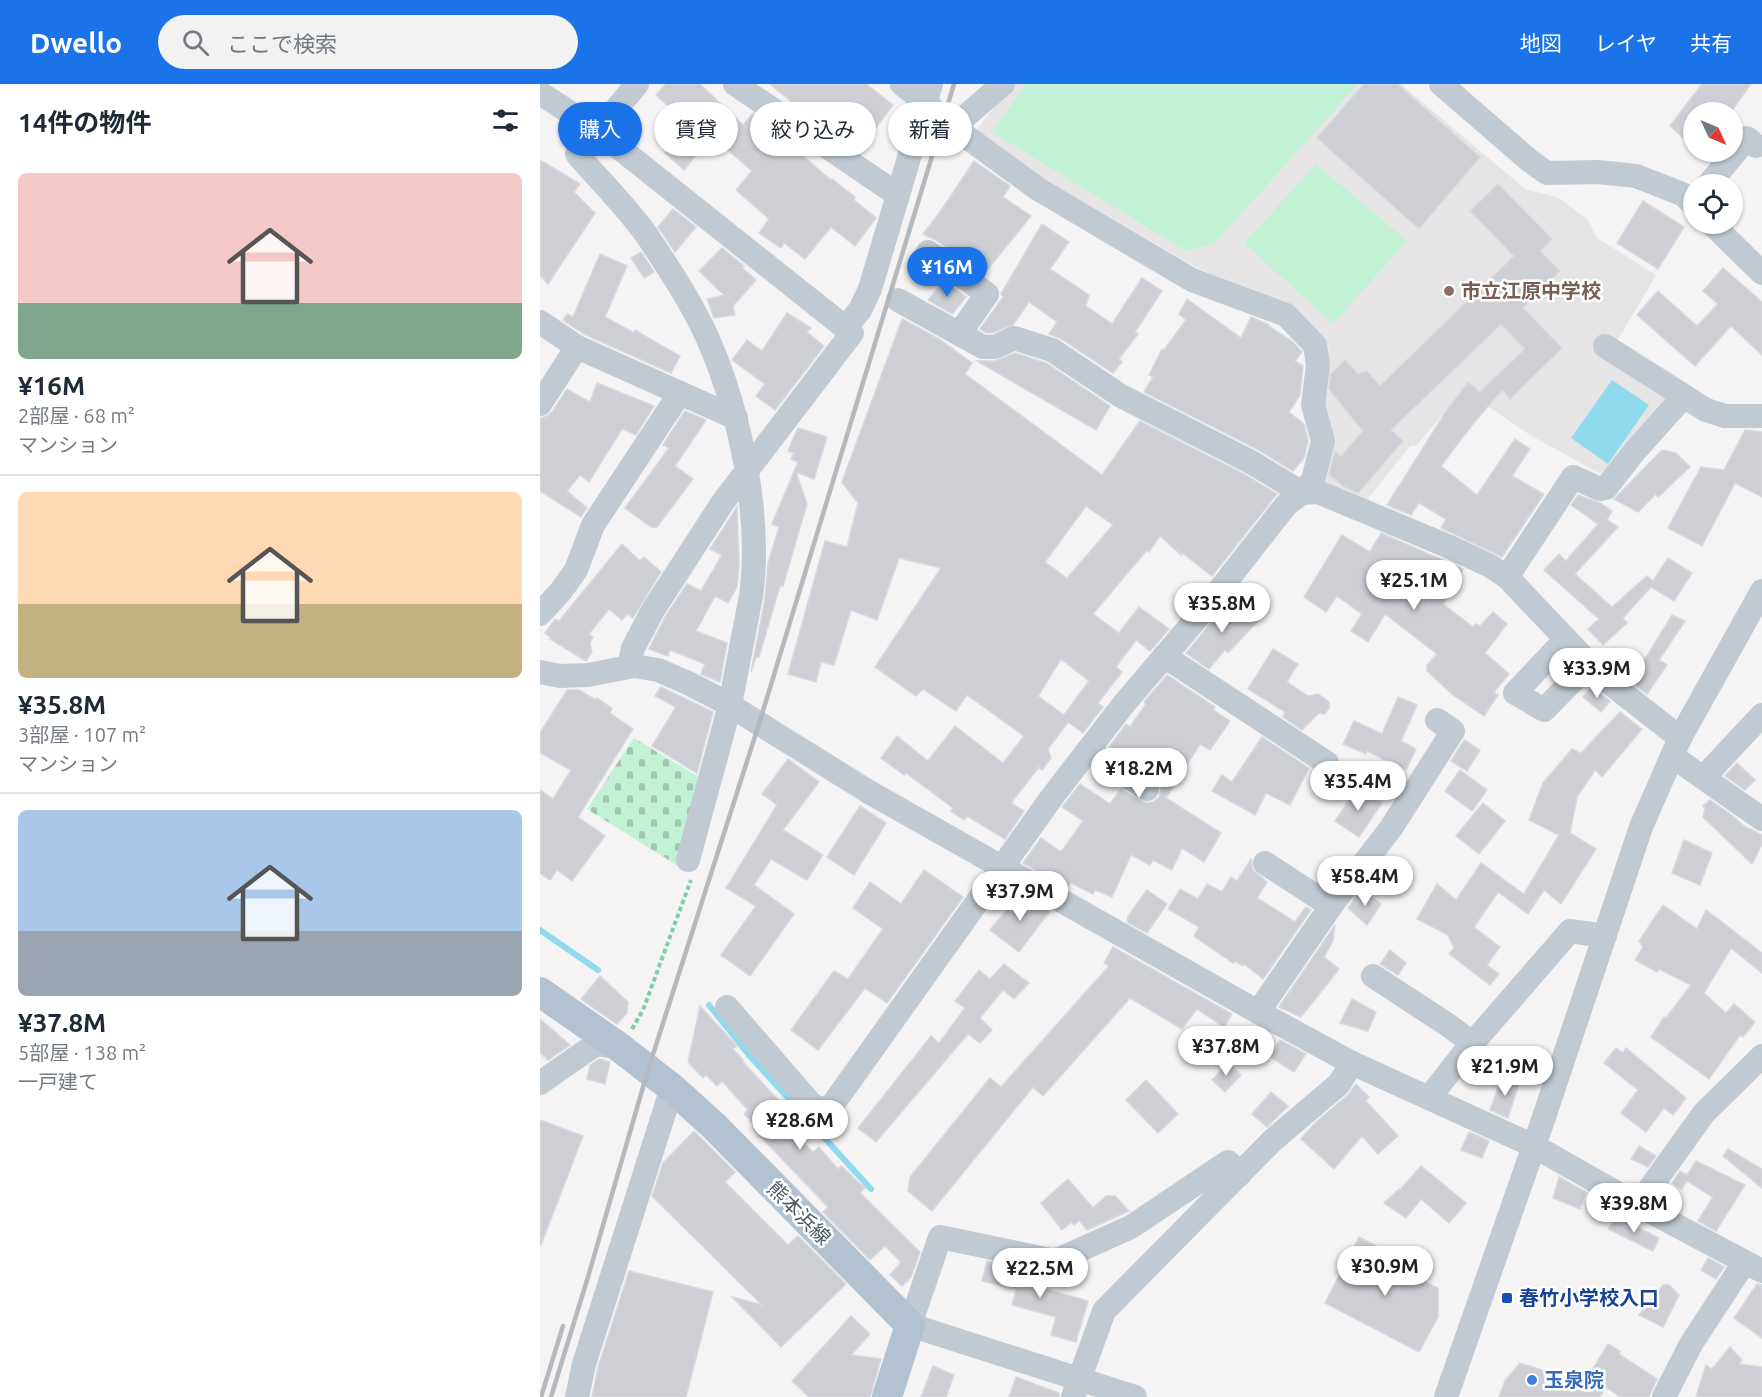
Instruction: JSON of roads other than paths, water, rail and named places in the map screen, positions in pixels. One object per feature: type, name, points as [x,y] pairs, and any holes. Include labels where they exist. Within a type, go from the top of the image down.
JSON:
[{"type":"main road","name":"熊本浜線","points":[[540,992],[619,1047],[672,1088],[714,1126],[910,1325]]},
{"type":"main road","points":[[886,1397],[910,1325]]},
{"type":"street","points":[[622,102],[637,84]]},
{"type":"street","points":[[735,84],[898,195]]},
{"type":"street","points":[[845,328],[860,310],[870,289],[929,98],[902,84]]},
{"type":"street","points":[[727,1007],[810,1104],[826,1109],[836,1103],[1088,751],[1203,611],[1286,505],[1302,493],[1312,480],[1323,441],[1313,405],[1318,365],[1316,345],[1286,315],[1192,280],[1038,189],[953,127],[1003,84]]},
{"type":"street","points":[[1441,84],[1547,173],[1598,172],[1636,176],[1683,195]]},
{"type":"street","points":[[540,93],[558,105]]},
{"type":"street","points":[[1717,174],[1747,138],[1756,146]]},
{"type":"street","points":[[579,156],[646,235],[678,285],[707,338],[736,418],[746,472],[753,526],[753,581],[730,705],[688,860]]},
{"type":"street","points":[[629,156],[852,333],[723,502],[653,610],[631,654],[634,666]]},
{"type":"street","points":[[1722,234],[1762,273]]},
{"type":"street","points":[[928,252],[987,294],[959,334]]},
{"type":"street","points":[[898,300],[983,347],[995,347],[1014,338],[1052,350],[1121,396],[1251,462],[1302,493],[1318,492],[1490,566],[1507,577],[1601,676],[1676,747],[1704,777],[1762,819]]},
{"type":"street","points":[[540,322],[578,347],[736,418]]},
{"type":"street","points":[[1605,346],[1706,410],[1725,416],[1762,416]]},
{"type":"street","points":[[540,404],[578,347]]},
{"type":"street","points":[[540,614],[576,570],[593,525],[680,393]]},
{"type":"street","points":[[1507,577],[1573,477],[1600,489],[1606,488],[1634,452],[1684,396]]},
{"type":"street","points":[[1446,1397],[1534,1146],[1641,827],[1676,747],[1762,591]]},
{"type":"street","points":[[1566,639],[1515,693],[1544,710],[1590,663]]},
{"type":"street","points":[[1164,656],[1327,763]]},
{"type":"street","points":[[540,672],[560,676],[588,675],[634,666],[672,675],[730,705],[869,792],[1258,1012],[1352,1063],[1534,1146],[1753,1267],[1691,1344],[1664,1397]]},
{"type":"street","points":[[1704,777],[1762,715]]},
{"type":"street","points":[[1258,1012],[1331,906],[1391,828],[1453,731],[1437,720]]},
{"type":"street","points":[[1088,751],[1147,789]]},
{"type":"street","points":[[1265,863],[1331,906]]},
{"type":"street","points":[[1429,1098],[1472,1043],[1570,931],[1605,936]]},
{"type":"street","points":[[1373,976],[1472,1043]]},
{"type":"street","points":[[540,1083],[596,1044],[619,1047]]},
{"type":"street","points":[[1638,1205],[1704,1113],[1736,1079],[1762,1056]]},
{"type":"street","points":[[1076,1387],[1104,1311],[1273,1140],[1339,1083],[1352,1063]]},
{"type":"street","points":[[577,1397],[584,1364],[672,1088]]},
{"type":"street","points":[[1135,1397],[1076,1387],[910,1325],[940,1237],[1055,1261],[1131,1227],[1228,1162],[1240,1174]]},
{"type":"water","points":[[1612,380],[1649,405],[1608,464],[1571,438]]},
{"type":"waterway","points":[[540,930],[598,970]]},
{"type":"waterway","points":[[709,1005],[749,1055],[871,1189]]},
{"type":"railway","points":[[551,1397],[648,1070],[759,724],[954,84]]},
{"type":"railway","points":[[541,1397],[563,1326]]},
{"type":"place","name":"市立江原中学校","points":[[1449,291]]},
{"type":"place","name":"春竹小学校入口","points":[[1507,1298]]},
{"type":"place","name":"玉泉院","points":[[1532,1380]]}]
